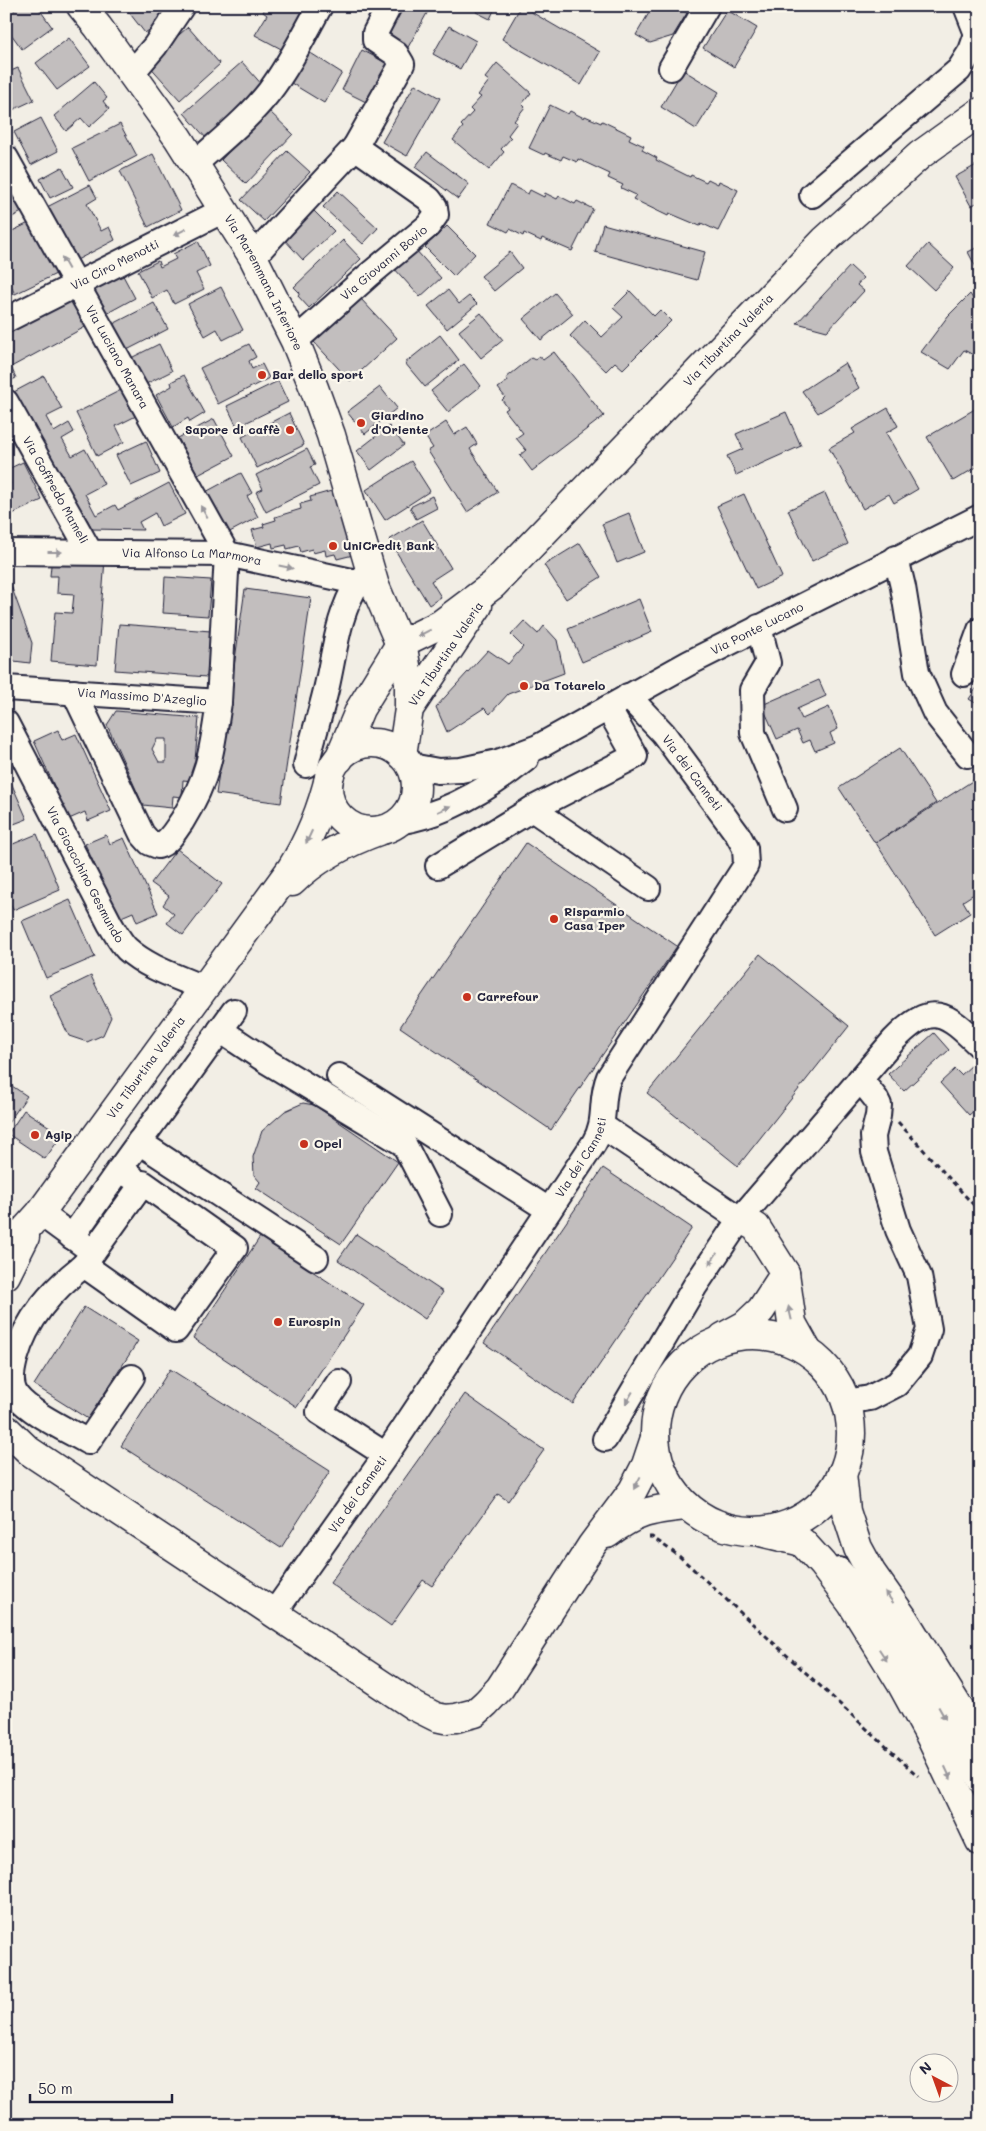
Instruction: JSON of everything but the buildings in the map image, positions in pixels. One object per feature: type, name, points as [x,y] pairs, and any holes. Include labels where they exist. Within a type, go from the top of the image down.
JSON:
[{"type":"main road","name":"Via Maremmana Inferiore","points":[[81,6],[132,73],[195,164],[253,257],[295,341],[328,427],[366,584],[400,644],[408,674],[408,708]]},
{"type":"main road","name":"Via Tiburtina Valeria","points":[[6,1250],[35,1219],[291,869],[311,834],[325,796],[325,766],[400,644],[442,624],[493,585],[825,240],[920,155],[980,112]]},
{"type":"main road","name":"Via Tiburtina Valeria","points":[[262,911],[312,864],[349,842],[389,826],[410,808],[416,790],[415,778],[407,760],[408,708],[493,585]]},
{"type":"main road","points":[[325,766],[350,749],[363,744],[377,743],[391,747],[407,760]]},
{"type":"main road","name":"Via Tiburtina Valeria","points":[[325,766],[332,804],[340,816],[352,826],[366,830],[389,826]]},
{"type":"main road","points":[[740,1218],[756,1227],[785,1273],[792,1323],[807,1350],[828,1370],[839,1385],[858,1400],[850,1420],[851,1437],[848,1456],[842,1473],[822,1503],[807,1515],[791,1523],[773,1529],[755,1531]]},
{"type":"main road","name":"Via Tiburtina Valeria","points":[[6,1275],[35,1219]]},
{"type":"main road","points":[[6,1429],[18,1447],[414,1706],[436,1717],[456,1718],[475,1713],[500,1688],[592,1545],[633,1490],[646,1465],[655,1438],[657,1410],[668,1383],[686,1361],[745,1325],[762,1310],[785,1273]]},
{"type":"main road","points":[[710,1345],[738,1336],[766,1336],[784,1340],[807,1350]]},
{"type":"main road","points":[[655,1438],[661,1468],[672,1489],[687,1506],[702,1517],[718,1525],[736,1530],[755,1531],[787,1537],[802,1542],[822,1564],[852,1604],[902,1683],[930,1736],[980,1841]]},
{"type":"main road","points":[[842,1473],[846,1511],[858,1548],[871,1572],[904,1619],[980,1742]]},
{"type":"main road","points":[[592,1545],[626,1520],[643,1512],[687,1506]]},
{"type":"street","points":[[132,73],[156,46],[182,6]]},
{"type":"street","points":[[195,164],[269,93],[320,6]]},
{"type":"street","points":[[253,257],[355,147],[402,64],[400,58],[378,43],[375,37],[389,6]]},
{"type":"street","points":[[671,68],[707,6]]},
{"type":"street","points":[[812,196],[959,70],[971,51],[976,34],[966,6]]},
{"type":"street","name":"Via Giovanni Bovio","points":[[295,341],[362,281],[428,226],[436,215],[435,207],[429,199],[355,147]]},
{"type":"street","name":"Via Luciano Manara","points":[[6,158],[227,554]]},
{"type":"street","name":"Via Ciro Menotti","points":[[6,320],[224,210]]},
{"type":"street","name":"Via Goffredo Mameli","points":[[6,402],[90,552]]},
{"type":"street","name":"Via Ponte Lucano","points":[[407,760],[438,771],[461,770],[498,762],[538,747],[628,696],[759,626],[980,518]]},
{"type":"street","name":"Via Alfonso La Marmora","points":[[6,552],[227,554],[366,584]]},
{"type":"street","name":"Via Massimo D'Azeglio","points":[[6,688],[219,702],[227,554]]},
{"type":"street","points":[[896,558],[903,587],[917,673],[935,713],[968,755]]},
{"type":"street","points":[[325,766],[326,690],[338,626],[350,596],[366,584]]},
{"type":"street","points":[[759,626],[768,663],[752,690],[753,733],[785,809]]},
{"type":"street","points":[[964,674],[980,630]]},
{"type":"street","points":[[74,692],[142,834],[150,843],[158,846],[166,841],[178,826],[194,802],[203,782],[212,754],[219,702]]},
{"type":"street","name":"Via dei Canneti","points":[[274,1613],[386,1454],[594,1143],[602,1126],[603,1096],[608,1077],[746,865],[745,848],[738,835],[676,750],[628,696]]},
{"type":"street","points":[[438,866],[532,810],[635,756],[608,708]]},
{"type":"street","name":"Via Gioacchino Gesmundo","points":[[6,722],[110,924],[122,943],[133,954],[147,963],[203,988]]},
{"type":"street","name":"Via Ponte Lucano","points":[[389,826],[428,816],[465,799],[512,770],[538,747]]},
{"type":"street","points":[[532,810],[648,888]]},
{"type":"street","points":[[72,1237],[234,1011]]},
{"type":"street","points":[[605,1439],[694,1286],[740,1218],[905,1028],[922,1016],[940,1016],[955,1022],[980,1046]]},
{"type":"street","points":[[220,1030],[268,1062],[404,1144],[440,1214]]},
{"type":"street","points":[[339,1076],[549,1210]]},
{"type":"street","points":[[858,1400],[890,1390],[903,1378],[920,1356],[929,1329],[919,1276],[898,1230],[874,1152],[872,1136],[879,1111],[876,1099],[860,1079]]},
{"type":"street","points":[[602,1126],[740,1218]]},
{"type":"street","points":[[139,1142],[316,1258]]},
{"type":"street","points":[[35,1219],[72,1237],[89,1258],[176,1330],[235,1248],[143,1183],[119,1170]]},
{"type":"street","points":[[132,1377],[88,1442],[31,1409],[13,1390],[12,1380],[14,1363],[22,1337],[29,1325],[56,1288],[89,1258],[143,1183]]},
{"type":"street","points":[[339,1382],[319,1412],[386,1454]]},
{"type":"street","points":[[802,1542],[829,1559],[890,1628],[923,1679],[980,1781]]},
{"type":"path","points":[[876,1099],[980,1212]]},
{"type":"path","points":[[644,1538],[652,1537],[679,1556],[918,1776]]},
{"type":"place","name":"Bar dello sport","points":[[262,375]]},
{"type":"place","name":"Giardino d'Oriente","points":[[361,423]]},
{"type":"place","name":"Sapore di caffè","points":[[290,430]]},
{"type":"place","name":"UniCredit Bank","points":[[333,546]]},
{"type":"place","name":"Da Totarelo","points":[[524,686]]},
{"type":"place","name":"Risparmio Casa Iper","points":[[554,919]]},
{"type":"place","name":"Carrefour","points":[[467,997]]},
{"type":"place","name":"Agip","points":[[35,1135]]},
{"type":"place","name":"Opel","points":[[304,1144]]},
{"type":"place","name":"Eurospin","points":[[278,1322]]}]
